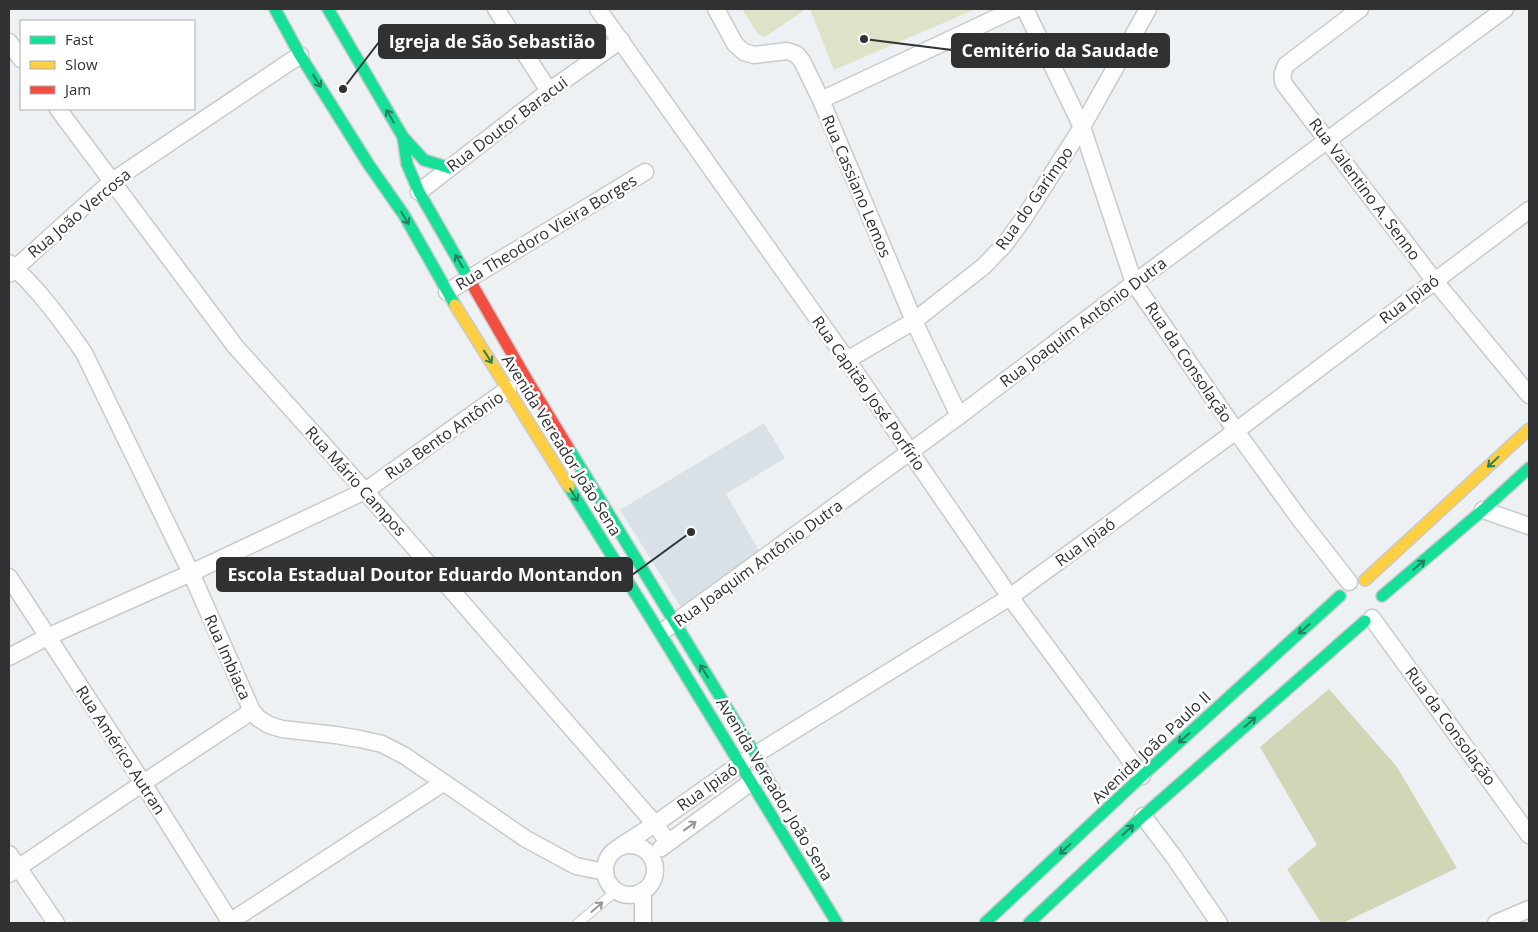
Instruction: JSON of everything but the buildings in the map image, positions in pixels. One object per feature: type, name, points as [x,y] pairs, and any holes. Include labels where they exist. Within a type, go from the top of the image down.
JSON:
[{"type":"main road","name":"Avenida Vereador João Sena","points":[[275,9],[300,55],[368,165],[404,215],[447,292],[740,764],[757,777],[784,806]]},
{"type":"main road","name":"Avenida Vereador João Sena","points":[[328,9],[403,137],[408,164],[419,192],[526,378],[755,754],[757,777],[837,923]]},
{"type":"main road","points":[[403,137],[424,160],[450,168]]},
{"type":"main road","points":[[368,165],[383,174],[394,174],[408,164]]},
{"type":"main road","name":"Avenida João Paulo II","points":[[993,921],[1142,776],[1351,586],[1529,429]]},
{"type":"main road","points":[[1029,923],[1143,816],[1376,610],[1529,468]]},
{"type":"main road","points":[[1372,583],[1378,589],[1376,610],[1356,621],[1346,615],[1340,604],[1351,586],[1372,583]]},
{"type":"street","points":[[496,9],[549,91]]},
{"type":"street","name":"Rua Capitão José Porfírio","points":[[598,9],[847,360],[1010,597],[1142,776]]},
{"type":"street","name":"Rua Cassiano Lemos","points":[[716,9],[735,44],[744,52],[754,55],[787,51],[796,54],[802,61],[821,100],[914,321],[959,416]]},
{"type":"street","points":[[821,100],[1015,9]]},
{"type":"street","name":"Rua da Consolação","points":[[1025,9],[1082,127],[1134,283],[1236,431],[1351,586]]},
{"type":"street","name":"Rua do Garimpo","points":[[847,360],[914,321],[984,266],[1005,244],[1024,218],[1082,127],[1148,9]]},
{"type":"street","name":"Rua Valentino A. Senno","points":[[1360,9],[1286,65],[1282,74],[1284,84],[1328,139],[1434,280],[1529,394]]},
{"type":"street","name":"Rua Joaquim Antônio Dutra","points":[[660,633],[675,624],[959,416],[1134,283],[1505,9]]},
{"type":"street","name":"Rua Doutor Baracui","points":[[419,192],[549,91],[621,40]]},
{"type":"street","points":[[9,42],[20,58]]},
{"type":"street","name":"Rua João Vercosa","points":[[11,268],[112,182],[300,55]]},
{"type":"street","name":"Rua Mário Campos","points":[[59,110],[235,346],[365,491],[655,824],[668,842]]},
{"type":"street","name":"Rua Theodoro Vieira Borges","points":[[447,292],[645,172]]},
{"type":"street","name":"Rua Ipiaó","points":[[605,872],[605,864],[613,850],[655,824],[755,754],[1010,597],[1236,431],[1529,210]]},
{"type":"street","name":"Rua Imbiaca","points":[[11,268],[64,324],[84,353],[191,573],[252,711],[258,718],[269,725],[282,728],[344,736],[382,744],[405,756],[534,844],[576,866],[605,872]]},
{"type":"street","name":"Rua Bento Antônio","points":[[9,657],[47,637],[191,573],[365,491],[508,389]]},
{"type":"street","points":[[1483,510],[1529,526]]},
{"type":"street","name":"Rua Américo Autran","points":[[9,577],[143,783],[230,923]]},
{"type":"street","name":"Rua da Consolação","points":[[1376,610],[1529,835]]},
{"type":"street","points":[[56,923],[12,865],[143,783],[252,711]]},
{"type":"street","name":"Rua Ipiaó","points":[[651,855],[757,777]]},
{"type":"street","points":[[230,923],[443,783]]},
{"type":"street","points":[[1143,816],[1174,857],[1219,923]]},
{"type":"street","points":[[605,872],[606,880],[616,891],[630,895],[644,891],[650,886],[654,879],[655,871],[651,855],[637,846],[629,844],[620,846]]},
{"type":"street","points":[[643,923],[644,891]]},
{"type":"street","points":[[1496,923],[1529,909]]},
{"type":"lane","points":[[578,923],[616,891]]},
{"type":"shaded area","points":[[764,423],[785,458],[726,494],[761,554],[682,609],[620,510]]},
{"type":"green space","points":[[742,9],[806,9],[765,37],[758,34]]},
{"type":"green space","points":[[810,9],[976,9],[834,70]]},
{"type":"green space","points":[[1329,689],[1397,767],[1457,868],[1343,923],[1321,923],[1287,869],[1317,845],[1260,747]]},
{"type":"traffic: fast","points":[[275,9],[300,55],[369,165],[404,215],[455,305]]},
{"type":"traffic: fast","points":[[328,9],[403,137],[407,164],[419,192],[473,286]]},
{"type":"traffic: fast","points":[[403,137],[424,160],[450,168]]},
{"type":"traffic: fast","points":[[568,447],[755,754],[776,793]]},
{"type":"traffic: fast","points":[[1382,596],[1529,468]]},
{"type":"traffic: fast","points":[[569,487],[837,923]]},
{"type":"traffic: fast","points":[[985,923],[1142,776],[1340,596]]},
{"type":"traffic: fast","points":[[1029,923],[1143,816],[1365,621]]},
{"type":"traffic: slow","points":[[455,305],[569,487]]},
{"type":"traffic: slow","points":[[1365,580],[1529,429]]},
{"type":"traffic: jam","points":[[473,286],[568,447]]},
{"type":"place","name":"Cemitério da Saudade","points":[[864,39]]},
{"type":"place","name":"Igreja de São Sebastião","points":[[343,89]]},
{"type":"place","name":"Escola Estadual Doutor Eduardo Montandon","points":[[691,532]]}]
